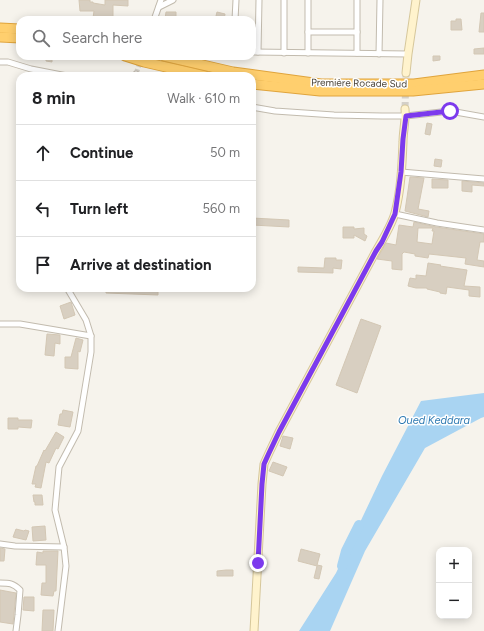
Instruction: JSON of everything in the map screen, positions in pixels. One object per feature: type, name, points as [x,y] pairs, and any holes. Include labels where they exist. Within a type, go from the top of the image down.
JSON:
[{"type":"highway","points":[[0,28],[16,29]]},
{"type":"highway","points":[[0,37],[16,38]]},
{"type":"highway","points":[[138,60],[188,72]]},
{"type":"highway","name":"Première Rocade Sud","points":[[181,60],[233,72]]},
{"type":"highway","name":"Première Rocade Sud","points":[[256,75],[321,84],[414,84],[484,76]]},
{"type":"highway","name":"Première Rocade Sud","points":[[256,84],[320,91],[414,91],[484,84]]},
{"type":"main road","points":[[406,73],[416,0]]},
{"type":"main road","points":[[254,631],[264,464],[279,432],[382,242],[395,214],[401,172],[405,112]]},
{"type":"street","points":[[156,16],[161,0]]},
{"type":"street","points":[[159,7],[173,0]]},
{"type":"street","points":[[235,16],[236,0]]},
{"type":"street","points":[[256,39],[259,0]]},
{"type":"street","points":[[284,0],[284,53]]},
{"type":"street","points":[[308,0],[308,53]]},
{"type":"street","points":[[357,0],[357,53]]},
{"type":"street","points":[[380,0],[380,54]]},
{"type":"street","points":[[308,32],[357,32]]},
{"type":"street","points":[[256,52],[408,54]]},
{"type":"street","points":[[0,62],[8,62],[46,72]]},
{"type":"street","points":[[256,108],[275,111],[334,115],[382,116],[405,112],[450,111],[484,117]]},
{"type":"street","points":[[401,172],[484,179]]},
{"type":"street","points":[[395,214],[437,223],[484,230]]},
{"type":"street","points":[[58,631],[66,566],[64,547],[54,510],[59,467],[78,431],[91,352],[91,336],[86,320],[69,292]]},
{"type":"street","points":[[0,325],[20,324],[91,336]]},
{"type":"street","points":[[0,544],[15,546],[64,547]]},
{"type":"street","points":[[0,583],[15,585],[20,590],[16,631]]},
{"type":"water","name":"Oued Keddara","points":[[484,393],[484,417],[425,448],[365,551],[330,631],[299,631],[336,573],[382,476],[421,401]]},
{"type":"building","points":[[79,0],[90,0],[90,2],[93,3],[105,5],[105,0],[128,0],[128,6],[113,5],[113,16],[93,16],[94,11],[80,11]]},
{"type":"building","points":[[166,12],[176,12],[176,16],[165,16]]},
{"type":"building","points":[[217,12],[225,14],[225,16],[216,16]]},
{"type":"building","points":[[481,13],[484,13],[484,32],[479,32]]},
{"type":"building","points":[[456,19],[461,19],[462,30],[451,30],[451,21],[456,21]]},
{"type":"building","points":[[484,48],[484,54],[474,54],[474,49]]},
{"type":"building","points":[[433,56],[440,56],[440,60],[433,61]]},
{"type":"building","points":[[427,123],[432,124],[430,135],[425,134]]},
{"type":"building","points":[[435,159],[442,160],[441,167],[434,166]]},
{"type":"building","points":[[410,177],[424,178],[418,209],[429,211],[428,217],[405,211]]},
{"type":"building","points":[[432,179],[448,180],[448,188],[432,188]]},
{"type":"building","points":[[462,181],[484,183],[484,186],[472,185],[472,192],[462,191]]},
{"type":"building","points":[[256,218],[289,220],[289,227],[256,225]]},
{"type":"building","points":[[414,222],[436,227],[484,234],[484,242],[480,242],[477,260],[484,261],[484,267],[465,264],[466,258],[429,254],[428,258],[415,256],[415,254],[404,252],[402,254],[402,270],[392,269],[392,261],[377,259],[386,243],[396,245],[399,225],[413,227]],"holes":[[[418,228],[433,228],[432,244],[417,242]]]},
{"type":"building","points":[[343,227],[354,227],[354,229],[364,228],[364,234],[367,236],[365,241],[354,235],[354,238],[343,238]]},
{"type":"building","points":[[325,258],[336,258],[336,260],[342,260],[341,269],[333,268],[333,273],[298,272],[298,267],[324,268]]},
{"type":"building","points":[[428,263],[467,270],[464,286],[480,287],[480,297],[469,296],[469,290],[447,287],[446,294],[427,288],[408,286],[410,278],[416,279],[416,275],[426,276]]},
{"type":"building","points":[[158,292],[158,295],[106,293]]},
{"type":"building","points":[[71,302],[75,315],[64,319],[60,306]]},
{"type":"building","points":[[361,319],[381,326],[357,393],[336,385]]},
{"type":"building","points":[[47,334],[60,335],[60,344],[55,343],[54,356],[45,355]]},
{"type":"building","points":[[76,338],[83,340],[80,352],[78,351],[78,369],[65,368],[65,357],[71,357]]},
{"type":"building","points":[[63,410],[73,412],[70,427],[58,425],[60,414],[62,414]]},
{"type":"building","points":[[8,418],[32,420],[31,428],[18,427],[18,429],[8,429]]},
{"type":"building","points":[[56,432],[64,437],[58,449],[56,448],[49,463],[46,462],[41,488],[35,487],[36,484],[32,484],[36,466],[44,450],[45,451]]},
{"type":"building","points":[[283,436],[293,438],[290,449],[280,446]]},
{"type":"building","points":[[273,462],[287,467],[283,476],[269,471]]},
{"type":"building","points":[[33,495],[42,495],[43,505],[35,505]]},
{"type":"building","points":[[45,526],[46,540],[33,541],[32,527]]},
{"type":"building","points":[[16,529],[29,531],[26,540],[13,537]]},
{"type":"building","points":[[0,548],[5,549],[4,561],[0,561]]},
{"type":"building","points":[[301,549],[320,554],[317,565],[322,566],[319,579],[314,578],[317,566],[298,561]]},
{"type":"building","points":[[43,551],[58,551],[56,591],[54,591],[53,596],[41,595],[42,583],[46,583],[46,565],[36,565],[37,552],[43,553]]},
{"type":"building","points":[[233,570],[233,576],[217,576],[217,571]]},
{"type":"building","points":[[0,590],[16,593],[13,624],[0,622]]},
{"type":"building","points":[[24,597],[34,597],[34,611],[23,610]]},
{"type":"building","points":[[43,610],[54,610],[53,631],[42,631]]},
{"type":"waterway","name":"Oued Keddara","points":[[342,566],[346,551],[359,525]]},
{"type":"tunnel","points":[[137,72],[141,60]]},
{"type":"tunnel","points":[[405,109],[406,73]]},
{"type":"route","points":[[258,563],[264,464],[279,432],[382,242],[395,214],[401,172],[406,116],[450,111]]}]
